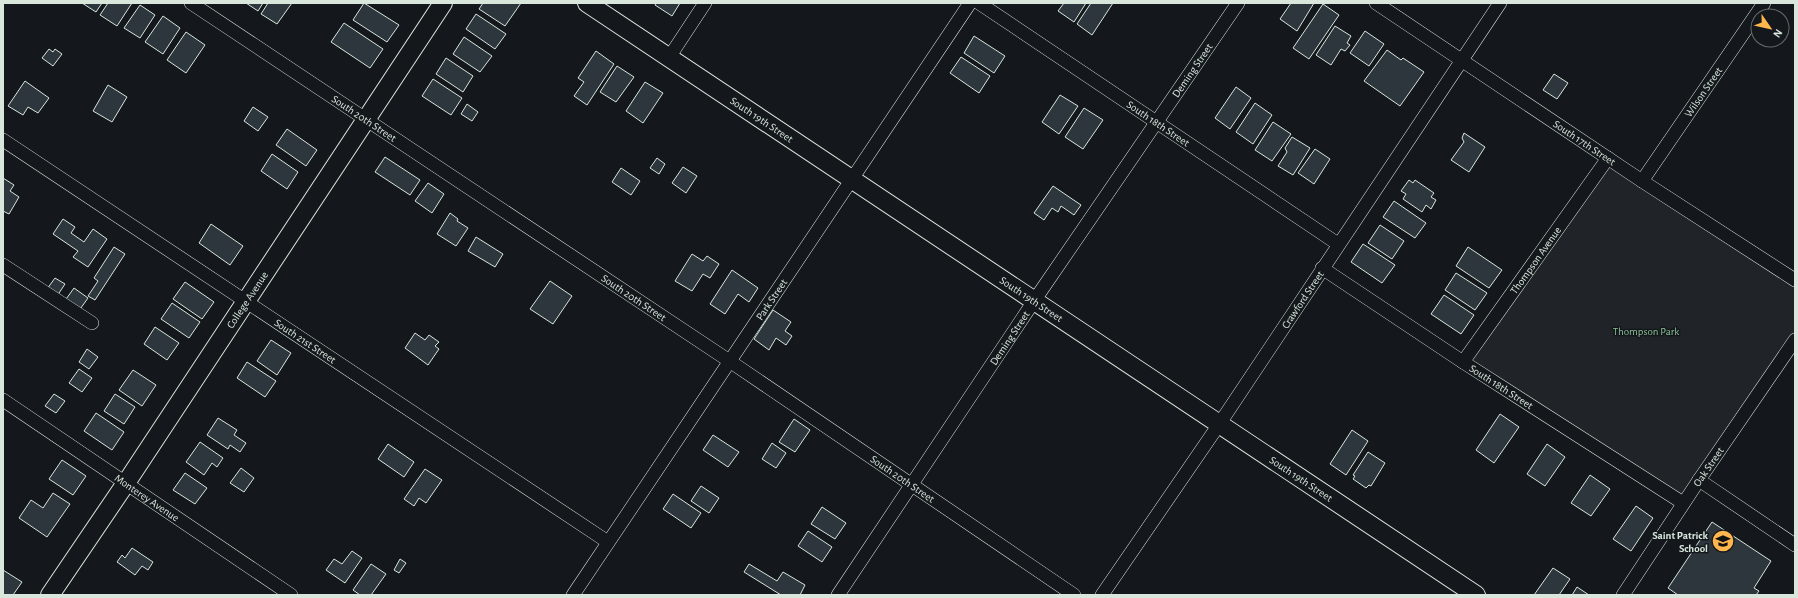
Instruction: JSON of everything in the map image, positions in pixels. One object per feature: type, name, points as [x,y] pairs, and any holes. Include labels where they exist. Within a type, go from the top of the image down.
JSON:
[{"type":"street","name":"South 20th Street","points":[[191,3],[913,484],[1074,595]]},
{"type":"street","name":"College Avenue","points":[[50,595],[126,483],[443,3]]},
{"type":"street","name":"South 19th Street","points":[[587,3],[1220,423],[1476,595]]},
{"type":"street","points":[[668,58],[705,3]]},
{"type":"street","name":"Park Street","points":[[573,595],[731,362],[970,3]]},
{"type":"street","name":"South 18th Street","points":[[979,3],[1338,244]]},
{"type":"street","name":"Deming Street","points":[[838,595],[1034,301],[1238,3]]},
{"type":"street","name":"South 17th Street","points":[[1376,3],[1642,181],[1795,280]]},
{"type":"street","name":"Crawford Street","points":[[1102,595],[1220,423],[1500,3]]},
{"type":"street","name":"Wilson Street","points":[[1642,181],[1764,3]]},
{"type":"street","name":"South 21st Street","points":[[3,140],[608,542]]},
{"type":"street","name":"Thompson Avenue","points":[[1463,362],[1608,158]]},
{"type":"street","points":[[3,266],[92,322]]},
{"type":"street","name":"South 18th Street","points":[[1322,268],[1463,362],[1683,503]]},
{"type":"street","name":"Oak Street","points":[[1623,595],[1683,503],[1795,340]]},
{"type":"street","name":"Monterey Avenue","points":[[3,400],[291,595]]},
{"type":"street","points":[[1699,480],[1795,545]]},
{"type":"green space","name":"Thompson Park","points":[[1608,158],[1795,280],[1795,340],[1683,503],[1463,362]]},
{"type":"building","points":[[82,3],[102,3],[96,12]]},
{"type":"building","points":[[108,3],[132,3],[117,26],[100,15]]},
{"type":"building","points":[[246,3],[263,3],[258,11]]},
{"type":"building","points":[[268,3],[292,3],[277,24],[261,14]]},
{"type":"building","points":[[364,3],[399,25],[387,42],[353,20]]},
{"type":"building","points":[[483,3],[521,3],[505,26],[479,9]]},
{"type":"building","points":[[656,3],[680,3],[672,16],[655,5]]},
{"type":"building","points":[[1064,3],[1086,3],[1074,22],[1058,11]]},
{"type":"building","points":[[1091,3],[1113,3],[1092,35],[1077,24]]},
{"type":"building","points":[[1291,3],[1314,3],[1297,31],[1280,19]]},
{"type":"building","points":[[1323,4],[1339,15],[1309,59],[1293,48]]},
{"type":"building","points":[[140,5],[155,15],[140,38],[124,28]]},
{"type":"building","points":[[476,14],[506,34],[495,49],[466,29]]},
{"type":"building","points":[[163,16],[180,28],[163,54],[145,42]]},
{"type":"building","points":[[344,23],[383,49],[370,68],[331,42]]},
{"type":"building","points":[[1335,26],[1351,36],[1347,43],[1350,45],[1345,51],[1341,49],[1331,65],[1316,55]]},
{"type":"building","points":[[1365,31],[1384,44],[1369,66],[1350,53]]},
{"type":"building","points":[[186,32],[205,45],[186,73],[167,60]]},
{"type":"building","points":[[974,36],[1005,56],[994,73],[964,53]]},
{"type":"building","points":[[464,37],[492,56],[480,72],[453,54]]},
{"type":"building","points":[[49,49],[53,52],[55,49],[62,54],[53,66],[42,58]]},
{"type":"building","points":[[1387,50],[1401,60],[1403,58],[1424,72],[1400,106],[1364,81]]},
{"type":"building","points":[[596,51],[614,64],[587,105],[574,96],[584,82],[578,78]]},
{"type":"building","points":[[961,57],[990,76],[979,93],[950,73]]},
{"type":"building","points":[[446,58],[473,76],[463,92],[436,74]]},
{"type":"building","points":[[617,66],[634,77],[616,102],[600,92]]},
{"type":"building","points":[[1554,74],[1568,83],[1557,99],[1543,90]]},
{"type":"building","points":[[433,79],[462,98],[451,115],[422,96]]},
{"type":"building","points":[[25,81],[49,98],[38,113],[28,107],[23,115],[8,106]]},
{"type":"building","points":[[645,82],[663,93],[643,123],[626,111]]},
{"type":"building","points":[[108,85],[127,97],[112,122],[93,111]]},
{"type":"building","points":[[1236,87],[1251,98],[1230,129],[1215,118]]},
{"type":"building","points":[[1060,95],[1078,106],[1059,134],[1042,122]]},
{"type":"building","points":[[1255,103],[1272,115],[1253,144],[1236,132]]},
{"type":"building","points":[[467,104],[478,112],[472,121],[461,114]]},
{"type":"building","points":[[253,107],[268,117],[258,131],[244,121]]},
{"type":"building","points":[[1084,108],[1103,120],[1083,149],[1065,137]]},
{"type":"building","points":[[1273,122],[1291,134],[1272,161],[1255,150]]},
{"type":"building","points":[[287,129],[317,150],[306,166],[276,145]]},
{"type":"building","points":[[1464,133],[1485,147],[1469,172],[1451,160],[1464,142],[1462,138]]},
{"type":"building","points":[[1292,137],[1310,148],[1293,175],[1278,166],[1287,152],[1285,148]]},
{"type":"building","points":[[1315,149],[1330,159],[1314,184],[1298,173]]},
{"type":"building","points":[[272,154],[298,172],[287,189],[261,171]]},
{"type":"building","points":[[385,157],[420,180],[410,195],[375,172]]},
{"type":"building","points":[[657,158],[665,164],[659,174],[650,168]]},
{"type":"building","points":[[683,167],[697,176],[686,193],[672,183]]},
{"type":"building","points":[[621,168],[640,181],[631,195],[612,182]]},
{"type":"building","points":[[3,178],[14,185],[10,191],[19,197],[9,214],[3,211]]},
{"type":"building","points":[[1409,180],[1413,183],[1415,180],[1434,193],[1431,197],[1436,200],[1431,209],[1426,205],[1422,212],[1403,199],[1406,194],[1401,191]]},
{"type":"building","points":[[428,183],[444,194],[432,213],[415,201]]},
{"type":"building","points":[[1053,186],[1081,205],[1074,215],[1061,206],[1058,212],[1052,208],[1044,220],[1034,213]]},
{"type":"building","points":[[1394,201],[1426,223],[1415,238],[1383,217]]},
{"type":"building","points":[[450,213],[458,219],[457,221],[468,228],[456,246],[437,234]]},
{"type":"building","points":[[63,219],[75,227],[71,233],[84,242],[93,229],[107,239],[88,267],[73,257],[78,251],[53,234]]},
{"type":"building","points":[[211,224],[243,246],[230,265],[199,243]]},
{"type":"building","points":[[1380,225],[1404,241],[1392,259],[1368,243]]},
{"type":"building","points":[[476,237],[503,254],[495,267],[468,251]]},
{"type":"building","points":[[1363,244],[1395,265],[1382,283],[1351,262]]},
{"type":"building","points":[[114,247],[125,254],[95,300],[88,296],[98,281],[94,278]]},
{"type":"building","points":[[1468,247],[1502,270],[1489,288],[1456,266]]},
{"type":"building","points":[[692,254],[703,261],[707,256],[719,264],[710,278],[703,274],[692,291],[675,281]]},
{"type":"building","points":[[732,270],[758,288],[749,302],[738,294],[725,314],[710,304]]},
{"type":"building","points":[[1456,273],[1487,293],[1475,310],[1445,290]]},
{"type":"building","points":[[55,278],[65,284],[57,296],[47,289]]},
{"type":"building","points":[[550,281],[572,296],[553,324],[530,309]]},
{"type":"building","points":[[185,282],[214,302],[202,319],[173,299]]},
{"type":"building","points":[[74,288],[88,298],[78,312],[64,302]]},
{"type":"building","points":[[1444,295],[1474,315],[1461,334],[1431,314]]},
{"type":"building","points":[[172,303],[200,322],[189,338],[161,319]]},
{"type":"building","points":[[773,310],[791,322],[785,331],[792,336],[786,345],[776,338],[769,350],[754,339]]},
{"type":"building","points":[[155,327],[179,343],[167,360],[144,344]]},
{"type":"building","points":[[415,333],[425,340],[429,335],[439,342],[435,346],[439,349],[428,365],[405,348]]},
{"type":"building","points":[[271,340],[291,353],[277,375],[257,361]]},
{"type":"building","points":[[87,349],[98,357],[89,369],[79,362]]},
{"type":"building","points":[[247,362],[276,381],[265,397],[237,378]]},
{"type":"building","points":[[79,369],[92,378],[82,392],[69,383]]},
{"type":"building","points":[[133,370],[156,385],[142,406],[119,390]]},
{"type":"building","points":[[54,394],[65,401],[56,413],[45,406]]},
{"type":"building","points":[[115,394],[135,407],[124,424],[104,411]]},
{"type":"building","points":[[96,413],[124,432],[112,450],[84,431]]},
{"type":"building","points":[[1500,414],[1519,427],[1494,463],[1476,450]]},
{"type":"building","points":[[218,418],[237,430],[234,435],[246,443],[240,452],[230,445],[228,449],[207,435]]},
{"type":"building","points":[[794,419],[810,430],[795,452],[779,442]]},
{"type":"building","points":[[1352,430],[1368,441],[1346,475],[1330,464]]},
{"type":"building","points":[[713,435],[739,452],[728,467],[703,450]]},
{"type":"building","points":[[200,442],[223,458],[217,467],[212,463],[204,475],[186,462]]},
{"type":"building","points":[[772,443],[786,453],[776,468],[762,459]]},
{"type":"building","points":[[388,444],[414,462],[404,477],[378,459]]},
{"type":"building","points":[[1547,444],[1565,457],[1545,486],[1527,474]]},
{"type":"building","points":[[1368,452],[1385,463],[1371,486],[1369,485],[1366,488],[1353,479],[1355,476],[1353,475]]},
{"type":"building","points":[[62,460],[86,476],[73,495],[49,479]]},
{"type":"building","points":[[241,468],[254,478],[244,492],[230,483]]},
{"type":"building","points":[[425,469],[442,480],[426,503],[419,498],[414,506],[404,499]]},
{"type":"building","points":[[185,473],[207,488],[195,504],[173,490]]},
{"type":"building","points":[[1590,475],[1610,489],[1591,516],[1571,503]]},
{"type":"building","points":[[701,486],[719,498],[709,513],[691,501]]},
{"type":"building","points":[[53,493],[70,504],[47,537],[19,518],[31,500],[43,508]]},
{"type":"building","points":[[673,494],[701,513],[691,528],[663,509]]},
{"type":"building","points":[[1636,506],[1653,518],[1631,551],[1613,539]]},
{"type":"building","points":[[822,507],[846,523],[835,539],[811,524]]},
{"type":"building","points":[[1712,522],[1771,561],[1754,588],[1759,591],[1756,595],[1678,595],[1668,588]]},
{"type":"building","points":[[808,531],[832,547],[822,562],[798,546]]},
{"type":"building","points":[[132,548],[153,562],[148,570],[142,566],[135,575],[117,562],[122,555],[125,558]]},
{"type":"building","points":[[352,551],[362,558],[345,583],[326,570],[334,559],[342,564]]},
{"type":"building","points":[[400,559],[406,563],[399,573],[394,570]]},
{"type":"building","points":[[371,564],[386,574],[371,595],[360,595],[353,590]]},
{"type":"building","points":[[749,564],[777,581],[783,572],[805,585],[800,595],[781,595],[744,572]]},
{"type":"building","points":[[1553,568],[1570,579],[1559,595],[1534,595]]},
{"type":"building","points":[[3,570],[22,582],[13,595],[3,595]]},
{"type":"building","points":[[1577,587],[1589,595],[1572,595]]},
{"type":"place","name":"Saint Patrick School","points":[[1723,541]]}]
